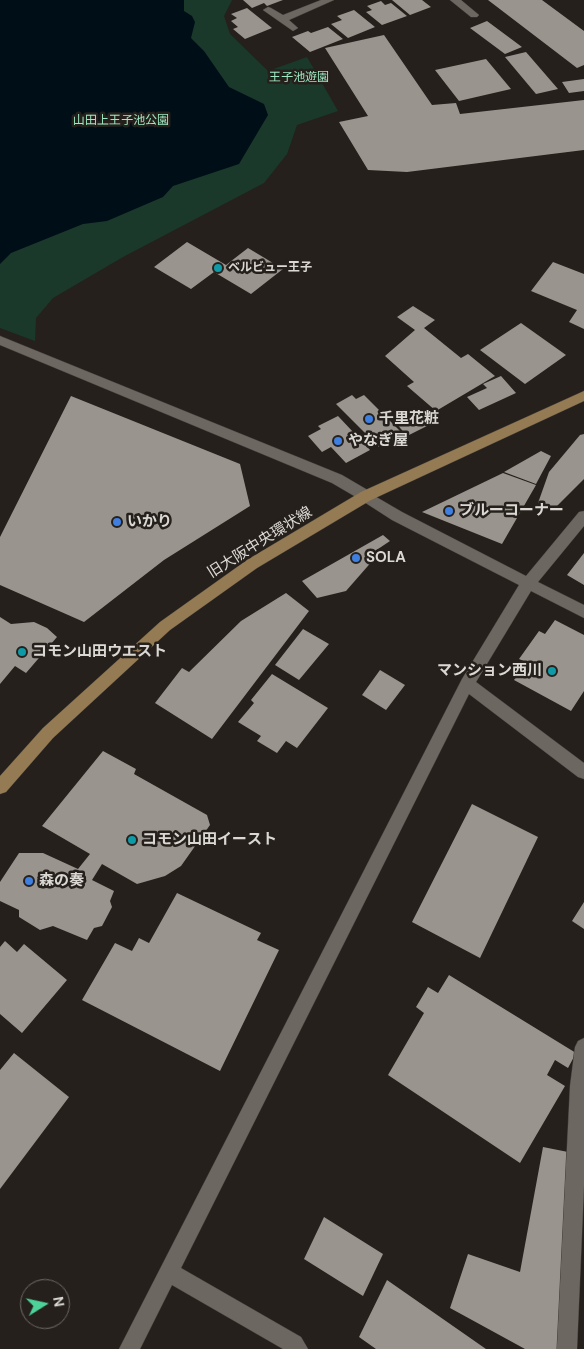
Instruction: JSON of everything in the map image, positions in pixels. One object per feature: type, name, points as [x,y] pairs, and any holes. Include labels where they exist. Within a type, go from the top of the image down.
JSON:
[{"type":"main road","name":"旧大阪中央環状線","points":[[0,787],[48,733],[165,626],[252,564],[366,496],[584,396]]},
{"type":"street","points":[[282,19],[330,0]]},
{"type":"street","points":[[455,0],[474,15]]},
{"type":"street","points":[[268,10],[293,28]]},
{"type":"street","points":[[0,340],[336,479],[397,516],[529,582],[584,612]]},
{"type":"street","points":[[129,1349],[467,684],[529,582],[584,516]]},
{"type":"street","points":[[467,684],[584,772]]},
{"type":"street","points":[[567,1349],[584,1047]]},
{"type":"street","points":[[169,1272],[298,1349]]},
{"type":"green space","name":"山田上王子池公園","points":[[0,0],[232,0],[224,16],[230,34],[268,71],[307,57],[338,111],[297,125],[287,154],[264,183],[123,257],[53,298],[36,318],[35,341],[0,328]]},
{"type":"shaded area","name":"山田上王子池公園","points":[[0,0],[184,0],[184,11],[192,16],[195,22],[191,38],[204,51],[229,87],[264,104],[268,115],[239,164],[173,186],[163,197],[107,221],[83,224],[11,253],[0,264]]},
{"type":"building","points":[[243,0],[283,0],[267,6],[264,3],[252,8]]},
{"type":"building","points":[[392,0],[422,0],[431,7],[410,15]]},
{"type":"building","points":[[488,0],[542,0],[584,31],[584,65],[577,68]]},
{"type":"building","points":[[381,1],[385,5],[391,3],[407,16],[382,25],[366,12],[372,10],[367,6]]},
{"type":"building","points":[[247,8],[272,28],[245,39],[233,29],[238,27],[231,21],[237,18],[231,14]]},
{"type":"building","points":[[354,10],[375,27],[348,38],[331,24],[342,20],[337,16]]},
{"type":"building","points":[[487,21],[522,47],[505,54],[470,28]]},
{"type":"building","points":[[328,27],[343,39],[310,52],[292,37],[308,31],[311,33]]},
{"type":"building","points":[[384,35],[432,105],[456,103],[460,114],[584,100],[584,150],[407,172],[368,170],[339,122],[368,116],[325,48]]},
{"type":"building","points":[[526,52],[558,89],[536,94],[505,57]]},
{"type":"building","points":[[486,59],[511,89],[459,101],[435,70]]},
{"type":"building","points":[[584,79],[584,91],[569,93],[562,82]]},
{"type":"building","name":"ベルビュー王子","points":[[187,242],[226,265],[248,248],[283,269],[251,294],[214,272],[191,289],[154,267]]},
{"type":"building","points":[[553,262],[584,274],[584,329],[569,322],[577,310],[531,291]]},
{"type":"building","points":[[413,306],[435,320],[424,328],[461,358],[468,354],[495,376],[436,411],[407,386],[414,382],[385,356],[415,330],[397,317]]},
{"type":"building","points":[[521,323],[566,355],[525,384],[480,350]]},
{"type":"building","points":[[501,376],[516,393],[479,410],[467,397],[487,388],[483,384]]},
{"type":"building","name":"千里花粧","points":[[352,395],[356,399],[364,395],[403,434],[379,447],[336,404]]},
{"type":"building","name":"いかり","points":[[71,396],[240,464],[250,506],[164,560],[84,622],[0,585],[0,537]]},
{"type":"building","points":[[415,413],[427,426],[407,436],[395,422]]},
{"type":"building","name":"やなぎ屋","points":[[338,416],[370,450],[346,463],[331,447],[322,452],[308,436],[321,429],[318,426]]},
{"type":"building","points":[[584,434],[584,479],[552,511],[538,503],[549,472],[580,435]]},
{"type":"building","points":[[541,451],[551,456],[536,484],[504,472]]},
{"type":"building","points":[[503,473],[536,485],[502,544],[422,512]]},
{"type":"building","points":[[383,535],[390,541],[372,553],[374,559],[346,591],[317,598],[302,581]]},
{"type":"building","points":[[584,553],[584,585],[567,575]]},
{"type":"building","points":[[286,593],[309,611],[212,739],[155,703],[182,668],[189,672],[241,621]]},
{"type":"building","name":"コモン山田ウエスト","points":[[0,617],[11,624],[34,622],[47,628],[57,637],[26,673],[15,666],[0,684]]},
{"type":"building","name":"マンション西川","points":[[555,620],[584,635],[584,691],[571,711],[514,680],[526,662],[519,659],[539,631],[545,634]]},
{"type":"building","points":[[303,629],[329,644],[299,680],[275,665]]},
{"type":"building","points":[[380,670],[405,685],[386,710],[362,695]]},
{"type":"building","points":[[272,674],[328,708],[297,748],[286,741],[277,753],[257,741],[261,736],[238,722],[254,703],[251,700]]},
{"type":"building","name":"コモン山田イースト","points":[[103,751],[136,769],[134,774],[207,815],[210,825],[181,866],[165,876],[137,884],[102,864],[92,880],[114,891],[110,901],[112,907],[102,926],[94,928],[87,940],[53,926],[40,930],[19,917],[19,910],[0,901],[0,882],[19,853],[43,853],[78,869],[90,854],[42,826]]},
{"type":"building","points":[[472,804],[538,837],[480,958],[412,922]]},
{"type":"building","points":[[177,893],[261,933],[257,940],[279,950],[220,1071],[82,1000],[115,943],[132,951],[139,938],[149,943]]},
{"type":"building","points":[[584,902],[584,929],[572,921]]},
{"type":"building","points":[[5,941],[17,952],[24,944],[67,980],[22,1033],[0,1014],[0,947]]},
{"type":"building","points":[[449,975],[576,1053],[568,1068],[555,1060],[547,1075],[565,1086],[520,1163],[388,1075],[424,1013],[416,1007],[428,987],[438,993]]},
{"type":"building","points":[[14,1053],[69,1097],[0,1189],[0,1070]]},
{"type":"building","points":[[543,1147],[568,1152],[558,1349],[525,1349],[450,1308],[468,1254],[520,1272]]},
{"type":"building","points":[[324,1217],[383,1254],[363,1296],[304,1259]]},
{"type":"building","points":[[387,1280],[486,1349],[376,1349],[359,1337]]},
{"type":"place","name":"ベルビュー王子","points":[[218,268]]},
{"type":"place","name":"千里花粧","points":[[369,419]]},
{"type":"place","name":"やなぎ屋","points":[[338,441]]},
{"type":"place","name":"ブルーコーナー","points":[[449,511]]},
{"type":"place","name":"いかり","points":[[117,522]]},
{"type":"place","name":"SOLA","points":[[356,558]]},
{"type":"place","name":"コモン山田ウエスト","points":[[22,652]]},
{"type":"place","name":"マンション西川","points":[[552,671]]},
{"type":"place","name":"コモン山田イースト","points":[[132,840]]},
{"type":"place","name":"森の奏","points":[[29,881]]},
{"type":"park label","name":"王子池遊園","points":[[299,78]]}]
